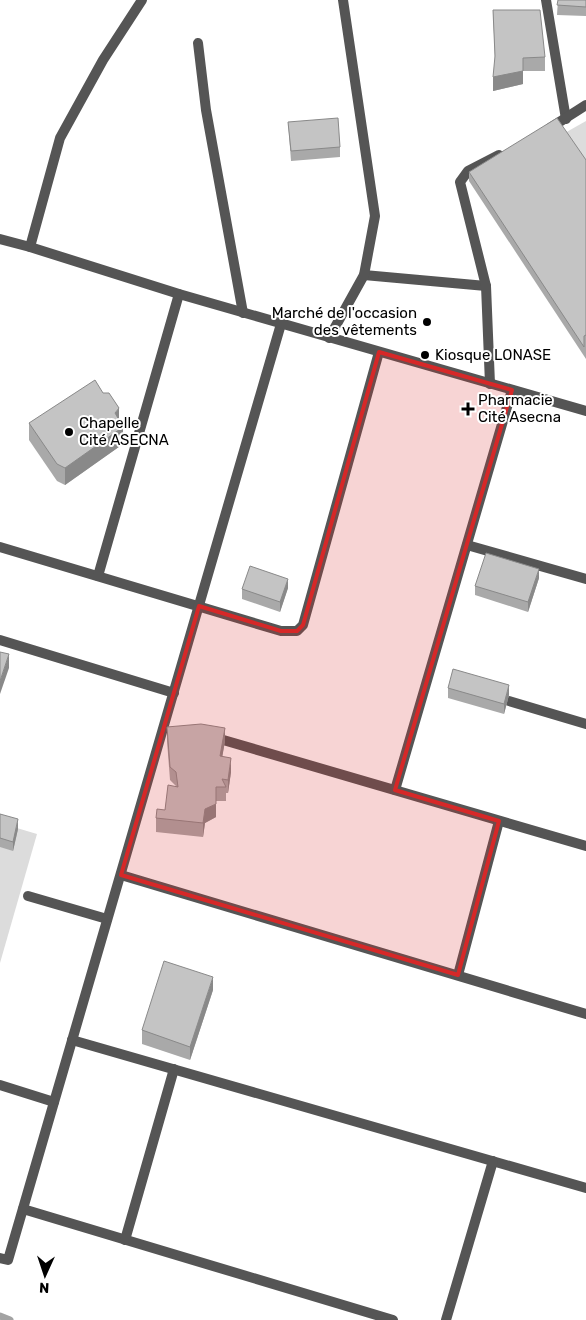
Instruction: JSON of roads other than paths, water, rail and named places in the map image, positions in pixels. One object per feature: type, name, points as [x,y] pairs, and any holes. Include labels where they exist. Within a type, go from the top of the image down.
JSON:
[{"type":"street","points":[[30,246],[60,138],[103,60],[142,0]]},
{"type":"street","points":[[329,338],[364,275],[375,216],[343,0]]},
{"type":"street","points":[[546,0],[566,119]]},
{"type":"street","points":[[198,42],[206,110],[243,313]]},
{"type":"street","points":[[541,132],[566,119],[586,105]]},
{"type":"street","points":[[490,384],[486,286],[460,182],[468,171],[508,150]]},
{"type":"street","points":[[0,239],[30,246],[243,313],[586,411]]},
{"type":"street","points":[[364,275],[486,286]]},
{"type":"street","points":[[98,576],[179,294]]},
{"type":"street","points":[[0,1258],[8,1260],[120,875],[170,724],[174,693],[281,324]]},
{"type":"street","points":[[0,547],[281,631],[297,631],[303,625],[379,352]]},
{"type":"street","points":[[395,790],[512,390]]},
{"type":"street","points":[[467,545],[586,579]]},
{"type":"street","points":[[0,640],[174,693]]},
{"type":"street","points":[[509,701],[586,724]]},
{"type":"street","points":[[202,734],[586,846]]},
{"type":"street","points":[[458,976],[499,821]]},
{"type":"street","points":[[120,875],[586,1014]]},
{"type":"street","points":[[28,896],[107,919]]},
{"type":"street","points":[[72,1040],[586,1188]]},
{"type":"street","points":[[125,1240],[174,1069]]},
{"type":"street","points":[[0,1085],[54,1102]]},
{"type":"street","points":[[446,1320],[493,1161]]},
{"type":"street","points":[[23,1209],[392,1320]]},
{"type":"waterway","points":[[0,1316],[10,1320]]},
{"type":"place","name":"Marché de l'occasion des vêtements","points":[[427,322]]},
{"type":"place","name":"Kiosque LONASE","points":[[425,355]]},
{"type":"place","name":"Pharmacie Cité Asecna","points":[[468,409]]},
{"type":"place","name":"Chapelle Cité ASECNA","points":[[69,432]]}]
